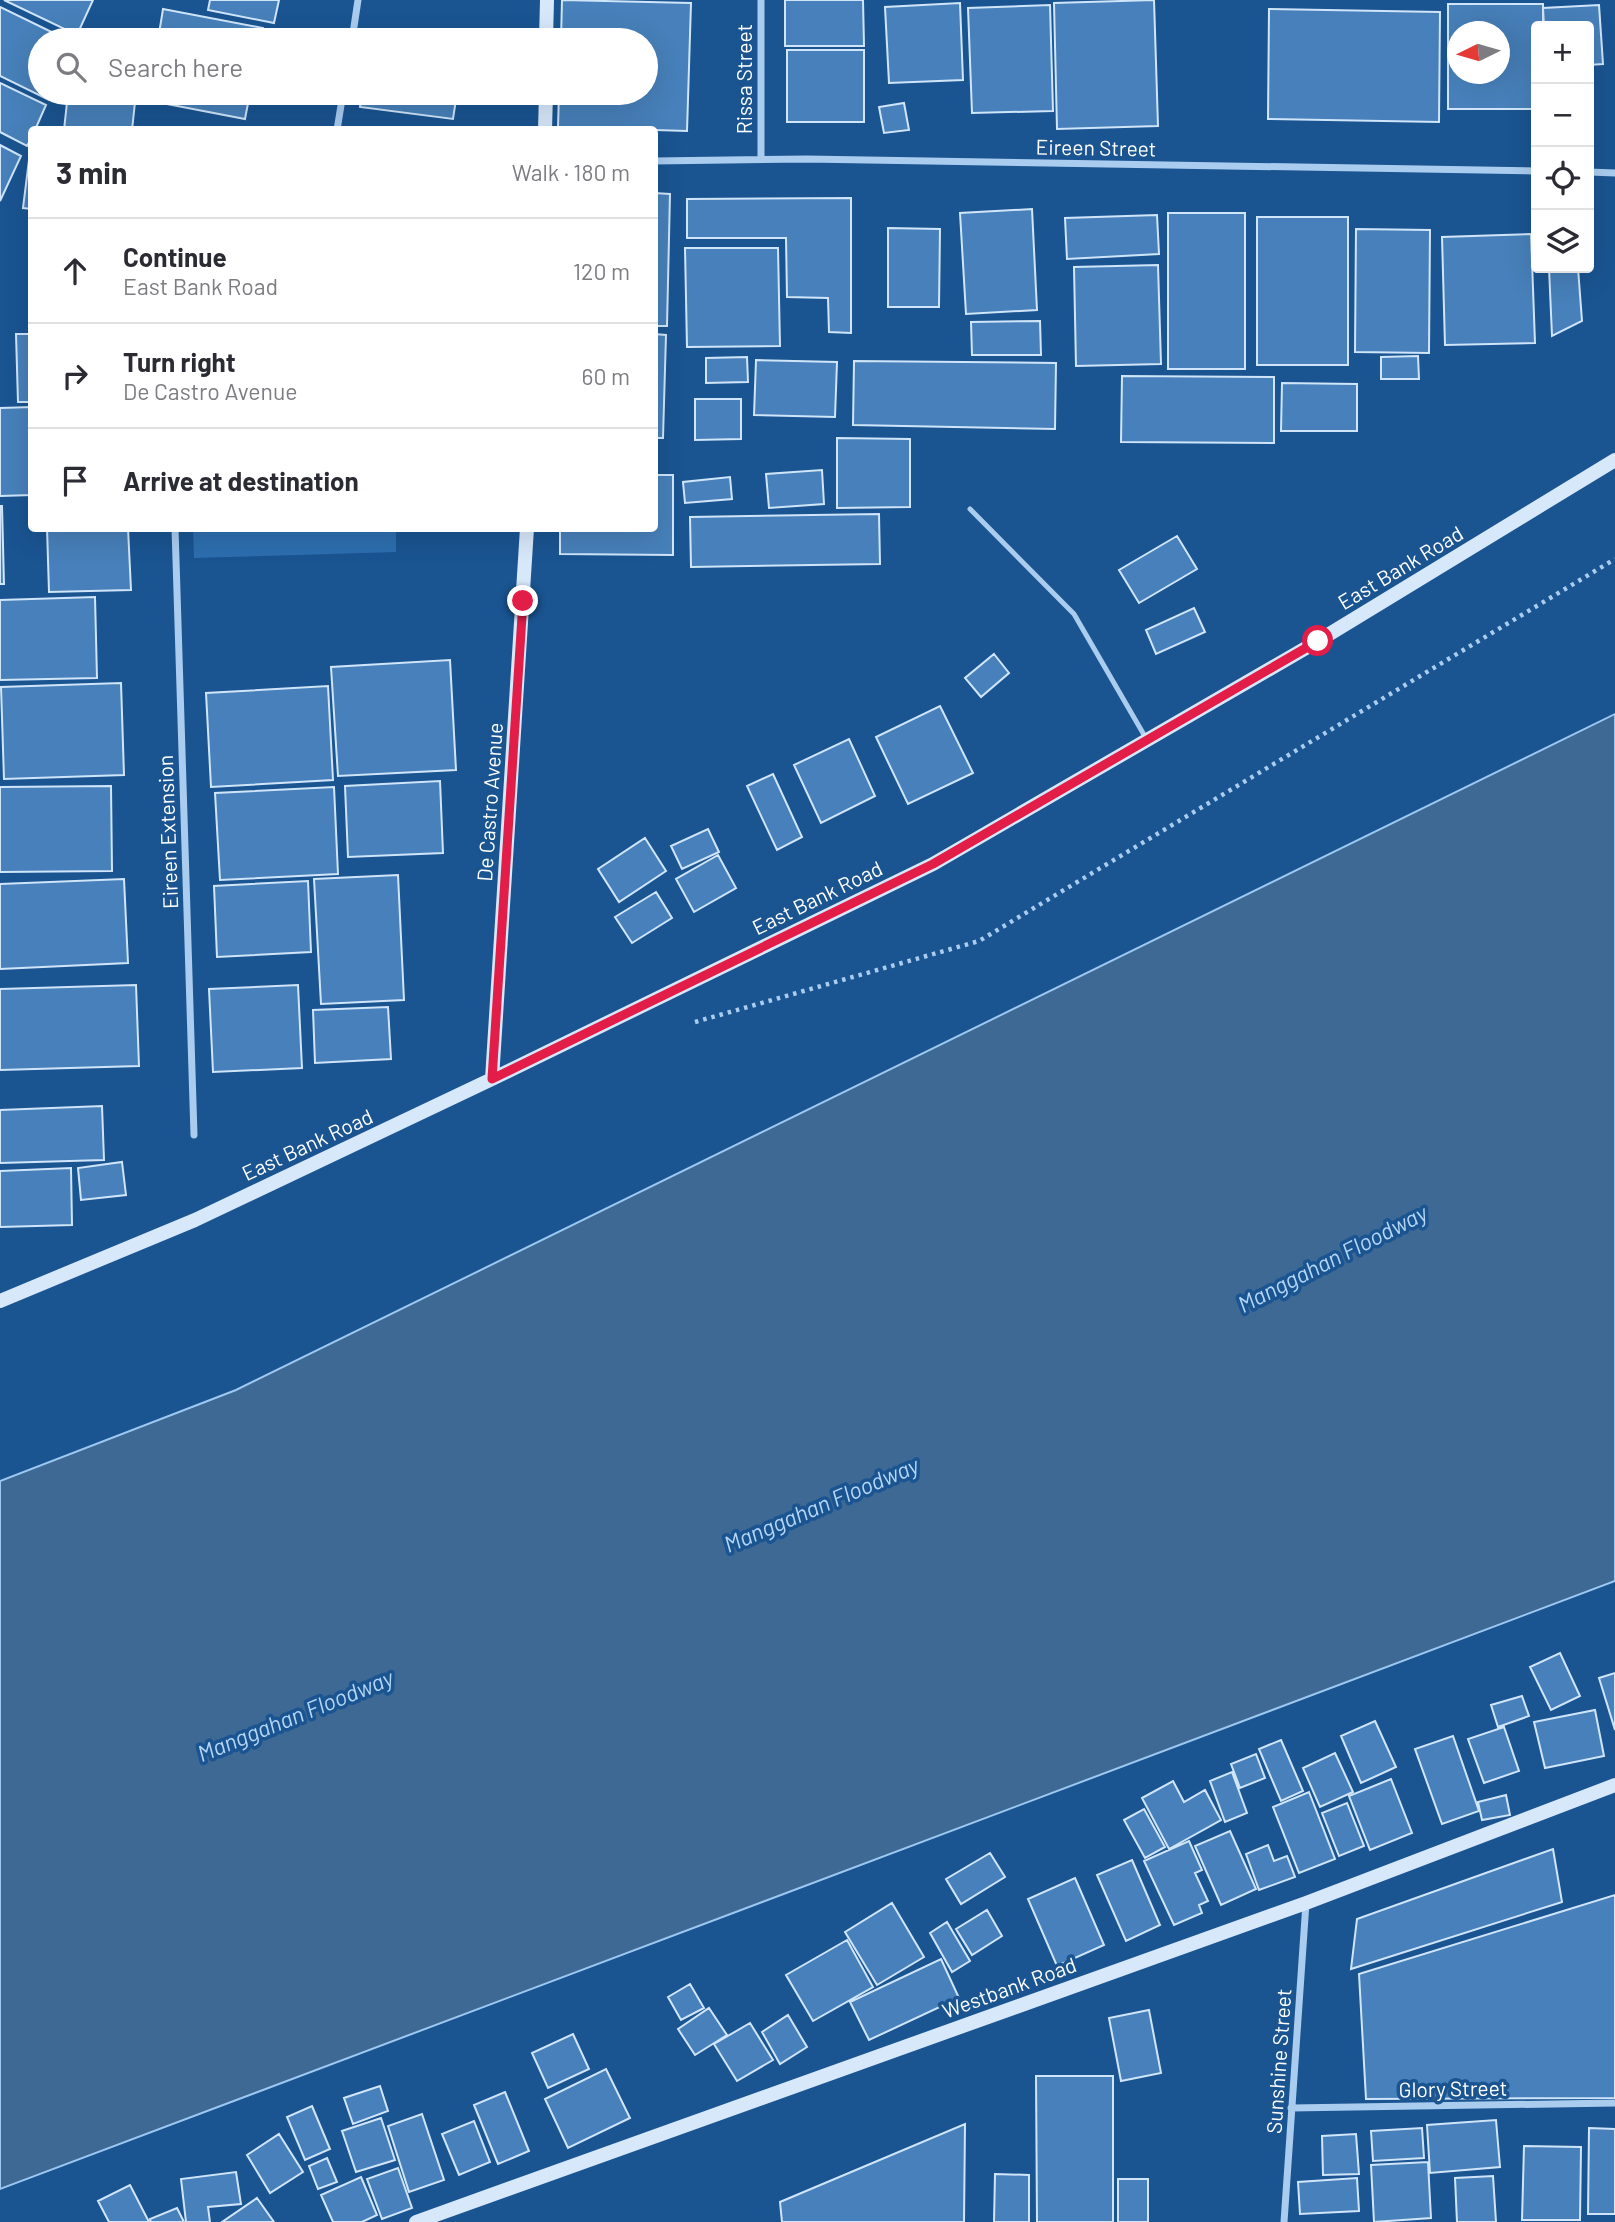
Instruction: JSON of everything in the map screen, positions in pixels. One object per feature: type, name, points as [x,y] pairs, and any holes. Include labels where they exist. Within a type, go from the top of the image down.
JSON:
[{"type":"street","points":[[354,28],[358,0]]},
{"type":"street","points":[[546,28],[547,0]]},
{"type":"street","name":"Rissa Street","points":[[761,0],[761,159]]},
{"type":"street","points":[[338,126],[341,105]]},
{"type":"street","points":[[545,126],[546,105]]},
{"type":"street","name":"Eireen Street","points":[[658,161],[761,159],[1531,171]]},
{"type":"street","points":[[1594,172],[1615,173]]},
{"type":"street","name":"East Bank Road","points":[[0,1301],[195,1220],[933,864],[1318,641],[1615,460]]},
{"type":"street","name":"Eireen Extension","points":[[175,532],[194,1135]]},
{"type":"street","name":"De Castro Avenue","points":[[492,1079],[527,532]]},
{"type":"street","name":"Westbank Road","points":[[416,2222],[1306,1903],[1615,1785]]},
{"type":"street","name":"Sunshine Street","points":[[1284,2222],[1306,1903]]},
{"type":"street","name":"Glory Street","points":[[1292,2108],[1615,2103]]},
{"type":"lane","points":[[970,509],[1074,614],[1146,740]]},
{"type":"path","points":[[689,1023],[979,942],[1615,559]]},
{"type":"shaded area","points":[[193,532],[396,532],[396,552],[194,558]]},
{"type":"water","name":"Manggahan Floodway","points":[[1615,714],[1615,1581],[0,2189],[0,1481],[236,1390]]},
{"type":"building","points":[[4,0],[93,0],[80,28],[62,28]]},
{"type":"building","points":[[210,0],[279,0],[274,23],[208,10]]},
{"type":"building","points":[[562,0],[691,3],[687,131],[658,130],[658,126],[558,126],[559,105],[658,105],[658,28],[561,28]]},
{"type":"building","points":[[785,0],[863,0],[864,46],[785,46]]},
{"type":"building","points":[[1154,0],[1158,126],[1057,129],[1054,3]]},
{"type":"building","points":[[960,3],[963,80],[889,83],[885,7]]},
{"type":"building","points":[[1448,4],[1543,4],[1543,21],[1531,21],[1531,109],[1448,109],[1448,84],[1510,84],[1510,21],[1448,21]]},
{"type":"building","points":[[1050,5],[1053,111],[972,113],[968,8]]},
{"type":"building","points":[[1599,5],[1603,64],[1594,65],[1594,21],[1544,21],[1543,8]]},
{"type":"building","points":[[0,7],[43,28],[28,28],[28,90],[0,76]]},
{"type":"building","points":[[163,9],[263,28],[160,28]]},
{"type":"building","points":[[1269,9],[1440,12],[1439,122],[1268,119]]},
{"type":"building","points":[[787,50],[864,50],[864,122],[787,122]]},
{"type":"building","points":[[0,83],[28,96],[28,105],[46,105],[37,126],[28,126],[27,146],[0,132]]},
{"type":"building","points":[[904,103],[909,130],[884,133],[879,107]]},
{"type":"building","points":[[67,105],[135,105],[132,126],[64,126]]},
{"type":"building","points":[[172,105],[248,105],[245,119]]},
{"type":"building","points":[[360,105],[455,105],[453,119]]},
{"type":"building","points":[[0,145],[21,156],[0,201]]},
{"type":"building","points":[[28,168],[28,209],[23,208]]},
{"type":"building","points":[[658,193],[670,194],[667,326],[658,326]]},
{"type":"building","points":[[851,198],[851,333],[829,332],[828,298],[787,297],[786,238],[687,238],[687,199]]},
{"type":"building","points":[[1032,209],[1037,310],[966,314],[960,213]]},
{"type":"building","points":[[1168,213],[1245,213],[1245,369],[1168,369]]},
{"type":"building","points":[[1157,215],[1159,254],[1067,259],[1065,218]]},
{"type":"building","points":[[1257,217],[1348,217],[1348,365],[1257,365]]},
{"type":"building","points":[[888,228],[940,229],[939,307],[888,307]]},
{"type":"building","points":[[1356,229],[1430,230],[1429,353],[1355,352]]},
{"type":"building","points":[[1531,234],[1535,343],[1445,345],[1442,237]]},
{"type":"building","points":[[685,248],[778,248],[780,346],[687,347]]},
{"type":"building","points":[[1158,265],[1161,364],[1076,366],[1074,267]]},
{"type":"building","points":[[1549,273],[1578,273],[1582,321],[1552,336]]},
{"type":"building","points":[[1040,321],[1041,355],[972,355],[971,322]]},
{"type":"building","points":[[16,334],[28,334],[28,402],[18,402]]},
{"type":"building","points":[[658,334],[666,335],[663,438],[658,438]]},
{"type":"building","points":[[1418,356],[1419,379],[1381,379],[1381,357]]},
{"type":"building","points":[[747,357],[748,382],[706,383],[706,358]]},
{"type":"building","points":[[756,360],[837,362],[835,417],[754,415]]},
{"type":"building","points":[[854,361],[1056,363],[1055,429],[853,425]]},
{"type":"building","points":[[1122,376],[1274,377],[1274,443],[1121,442]]},
{"type":"building","points":[[1282,383],[1357,384],[1357,431],[1281,431]]},
{"type":"building","points":[[695,399],[741,399],[741,439],[695,440]]},
{"type":"building","points":[[28,407],[28,495],[0,496],[0,408]]},
{"type":"building","points":[[837,438],[910,439],[910,507],[837,508]]},
{"type":"building","points":[[822,470],[824,504],[769,508],[766,474]]},
{"type":"building","points":[[658,475],[673,475],[673,555],[560,554],[560,532],[658,532]]},
{"type":"building","points":[[730,477],[732,499],[685,503],[683,482]]},
{"type":"building","points":[[2,506],[4,584],[0,584]]},
{"type":"building","points":[[879,514],[880,564],[691,567],[690,517]]},
{"type":"building","points":[[47,532],[128,532],[131,590],[49,592]]},
{"type":"building","points":[[1177,536],[1197,569],[1139,603],[1119,570]]},
{"type":"building","points":[[95,597],[97,678],[0,680],[0,600]]},
{"type":"building","points":[[1194,608],[1205,632],[1156,654],[1146,630]]},
{"type":"building","points":[[994,654],[1009,673],[981,697],[965,678]]},
{"type":"building","points":[[450,660],[456,770],[338,776],[331,667]]},
{"type":"building","points":[[121,683],[124,775],[4,779],[1,687]]},
{"type":"building","points":[[328,686],[333,780],[211,787],[206,693]]},
{"type":"building","points":[[940,706],[973,773],[908,804],[876,737]]},
{"type":"building","points":[[849,739],[875,796],[821,823],[794,765]]},
{"type":"building","points":[[773,774],[802,837],[777,850],[747,786]]},
{"type":"building","points":[[440,781],[443,853],[348,857],[345,786]]},
{"type":"building","points":[[111,786],[112,871],[0,872],[0,787]]},
{"type":"building","points":[[334,787],[338,874],[220,880],[215,793]]},
{"type":"building","points":[[708,829],[719,852],[682,869],[671,846]]},
{"type":"building","points":[[645,838],[666,871],[619,902],[598,869]]},
{"type":"building","points":[[718,855],[736,888],[694,912],[676,879]]},
{"type":"building","points":[[398,875],[404,1000],[321,1004],[314,879]]},
{"type":"building","points":[[124,879],[128,963],[0,969],[0,884]]},
{"type":"building","points":[[308,881],[311,952],[217,957],[214,886]]},
{"type":"building","points":[[656,892],[672,918],[632,943],[615,917]]},
{"type":"building","points":[[136,985],[139,1066],[0,1070],[0,989]]},
{"type":"building","points":[[298,985],[302,1068],[213,1072],[209,989]]},
{"type":"building","points":[[388,1007],[391,1059],[315,1063],[313,1010]]},
{"type":"building","points":[[102,1106],[104,1160],[0,1163],[0,1110]]},
{"type":"building","points":[[122,1162],[126,1195],[81,1200],[78,1168]]},
{"type":"building","points":[[71,1168],[72,1225],[0,1227],[0,1171]]},
{"type":"building","points":[[1560,1653],[1580,1696],[1551,1710],[1530,1667]]},
{"type":"building","points":[[1615,1673],[1615,1730],[1599,1678]]},
{"type":"building","points":[[1522,1696],[1529,1716],[1498,1727],[1491,1705]]},
{"type":"building","points":[[1595,1710],[1604,1756],[1545,1768],[1534,1722]]},
{"type":"building","points":[[1375,1721],[1396,1767],[1361,1783],[1341,1736]]},
{"type":"building","points":[[1504,1727],[1519,1771],[1484,1783],[1468,1739]]},
{"type":"building","points":[[1453,1736],[1479,1811],[1442,1824],[1415,1749]]},
{"type":"building","points":[[1281,1740],[1303,1791],[1281,1801],[1259,1749]]},
{"type":"building","points":[[1335,1753],[1353,1792],[1320,1807],[1303,1768]]},
{"type":"building","points":[[1256,1754],[1265,1778],[1240,1788],[1231,1764]]},
{"type":"building","points":[[1232,1772],[1247,1813],[1225,1822],[1210,1781]]},
{"type":"building","points":[[1391,1779],[1412,1833],[1370,1850],[1349,1796]]},
{"type":"building","points":[[1173,1781],[1184,1802],[1205,1790],[1221,1820],[1169,1849],[1142,1798]]},
{"type":"building","points":[[1309,1792],[1335,1859],[1299,1873],[1273,1807]]},
{"type":"building","points":[[1506,1795],[1510,1815],[1482,1820],[1478,1802]]},
{"type":"building","points":[[1347,1803],[1364,1846],[1339,1856],[1322,1813]]},
{"type":"building","points":[[1144,1809],[1165,1847],[1145,1858],[1124,1820]]},
{"type":"building","points":[[1230,1831],[1256,1889],[1221,1905],[1195,1846]]},
{"type":"building","points":[[1189,1841],[1202,1870],[1195,1873],[1208,1901],[1199,1905],[1202,1913],[1174,1925],[1144,1861]]},
{"type":"building","points":[[1268,1845],[1274,1861],[1287,1856],[1295,1877],[1259,1890],[1246,1854]]},
{"type":"building","points":[[1553,1849],[1562,1902],[1351,1969],[1357,1919]]},
{"type":"building","points":[[990,1853],[1005,1877],[961,1904],[946,1879]]},
{"type":"building","points":[[1132,1860],[1160,1925],[1126,1941],[1097,1875]]},
{"type":"building","points":[[1075,1878],[1104,1945],[1057,1966],[1028,1899]]},
{"type":"building","points":[[1615,1895],[1615,2098],[1366,2099],[1359,1974]]},
{"type":"building","points":[[892,1903],[924,1957],[877,1985],[845,1932]]},
{"type":"building","points":[[987,1910],[1002,1936],[972,1955],[956,1929]]},
{"type":"building","points":[[947,1922],[970,1961],[952,1972],[930,1933]]},
{"type":"building","points":[[847,1940],[873,1987],[813,2021],[786,1975]]},
{"type":"building","points":[[941,1959],[959,1998],[869,2040],[850,2002]]},
{"type":"building","points":[[690,1984],[704,2008],[681,2020],[668,1997]]},
{"type":"building","points":[[709,2008],[727,2035],[695,2055],[678,2029]]},
{"type":"building","points":[[1149,2010],[1161,2073],[1121,2081],[1109,2018]]},
{"type":"building","points":[[788,2015],[807,2047],[780,2064],[762,2032]]},
{"type":"building","points":[[750,2023],[773,2060],[737,2081],[714,2044]]},
{"type":"building","points":[[573,2034],[589,2069],[548,2088],[532,2053]]},
{"type":"building","points":[[606,2069],[630,2118],[568,2148],[545,2099]]},
{"type":"building","points":[[1036,2076],[1113,2076],[1113,2222],[1037,2222]]},
{"type":"building","points":[[380,2086],[388,2111],[353,2124],[344,2098]]},
{"type":"building","points":[[505,2092],[529,2151],[498,2164],[474,2105]]},
{"type":"building","points":[[312,2106],[330,2149],[305,2160],[287,2117]]},
{"type":"building","points":[[422,2114],[444,2180],[409,2192],[388,2126]]},
{"type":"building","points":[[381,2118],[395,2160],[356,2172],[342,2131]]},
{"type":"building","points":[[1496,2120],[1500,2167],[1430,2173],[1427,2125]]},
{"type":"building","points":[[474,2121],[490,2162],[459,2175],[442,2134]]},
{"type":"building","points":[[965,2124],[964,2222],[782,2222],[780,2202]]},
{"type":"building","points":[[1422,2128],[1424,2158],[1373,2161],[1371,2131]]},
{"type":"building","points":[[1589,2128],[1615,2129],[1615,2214],[1588,2214]]},
{"type":"building","points":[[279,2134],[303,2172],[270,2193],[247,2155]]},
{"type":"building","points":[[1356,2134],[1359,2174],[1323,2175],[1322,2136]]},
{"type":"building","points":[[1524,2146],[1581,2147],[1580,2220],[1522,2220]]},
{"type":"building","points":[[327,2158],[337,2182],[318,2189],[309,2166]]},
{"type":"building","points":[[1428,2162],[1431,2218],[1374,2222],[1371,2165]]},
{"type":"building","points":[[398,2168],[412,2208],[382,2219],[367,2179]]},
{"type":"building","points":[[236,2172],[241,2204],[208,2207],[210,2222],[186,2222],[181,2179]]},
{"type":"building","points":[[995,2174],[1029,2175],[1029,2222],[994,2222]]},
{"type":"building","points":[[1493,2176],[1496,2222],[1457,2222],[1455,2178]]},
{"type":"building","points":[[361,2177],[377,2215],[362,2222],[333,2222],[321,2195]]},
{"type":"building","points":[[1357,2178],[1359,2211],[1300,2214],[1298,2182]]},
{"type":"building","points":[[1118,2179],[1148,2179],[1148,2222],[1118,2222]]},
{"type":"building","points":[[130,2185],[149,2222],[109,2222],[98,2201]]},
{"type":"building","points":[[257,2198],[274,2222],[222,2222]]},
{"type":"building","points":[[177,2208],[184,2222],[151,2222],[150,2219]]},
{"type":"route","points":[[523,601],[492,1079],[933,864],[1318,641]]}]
